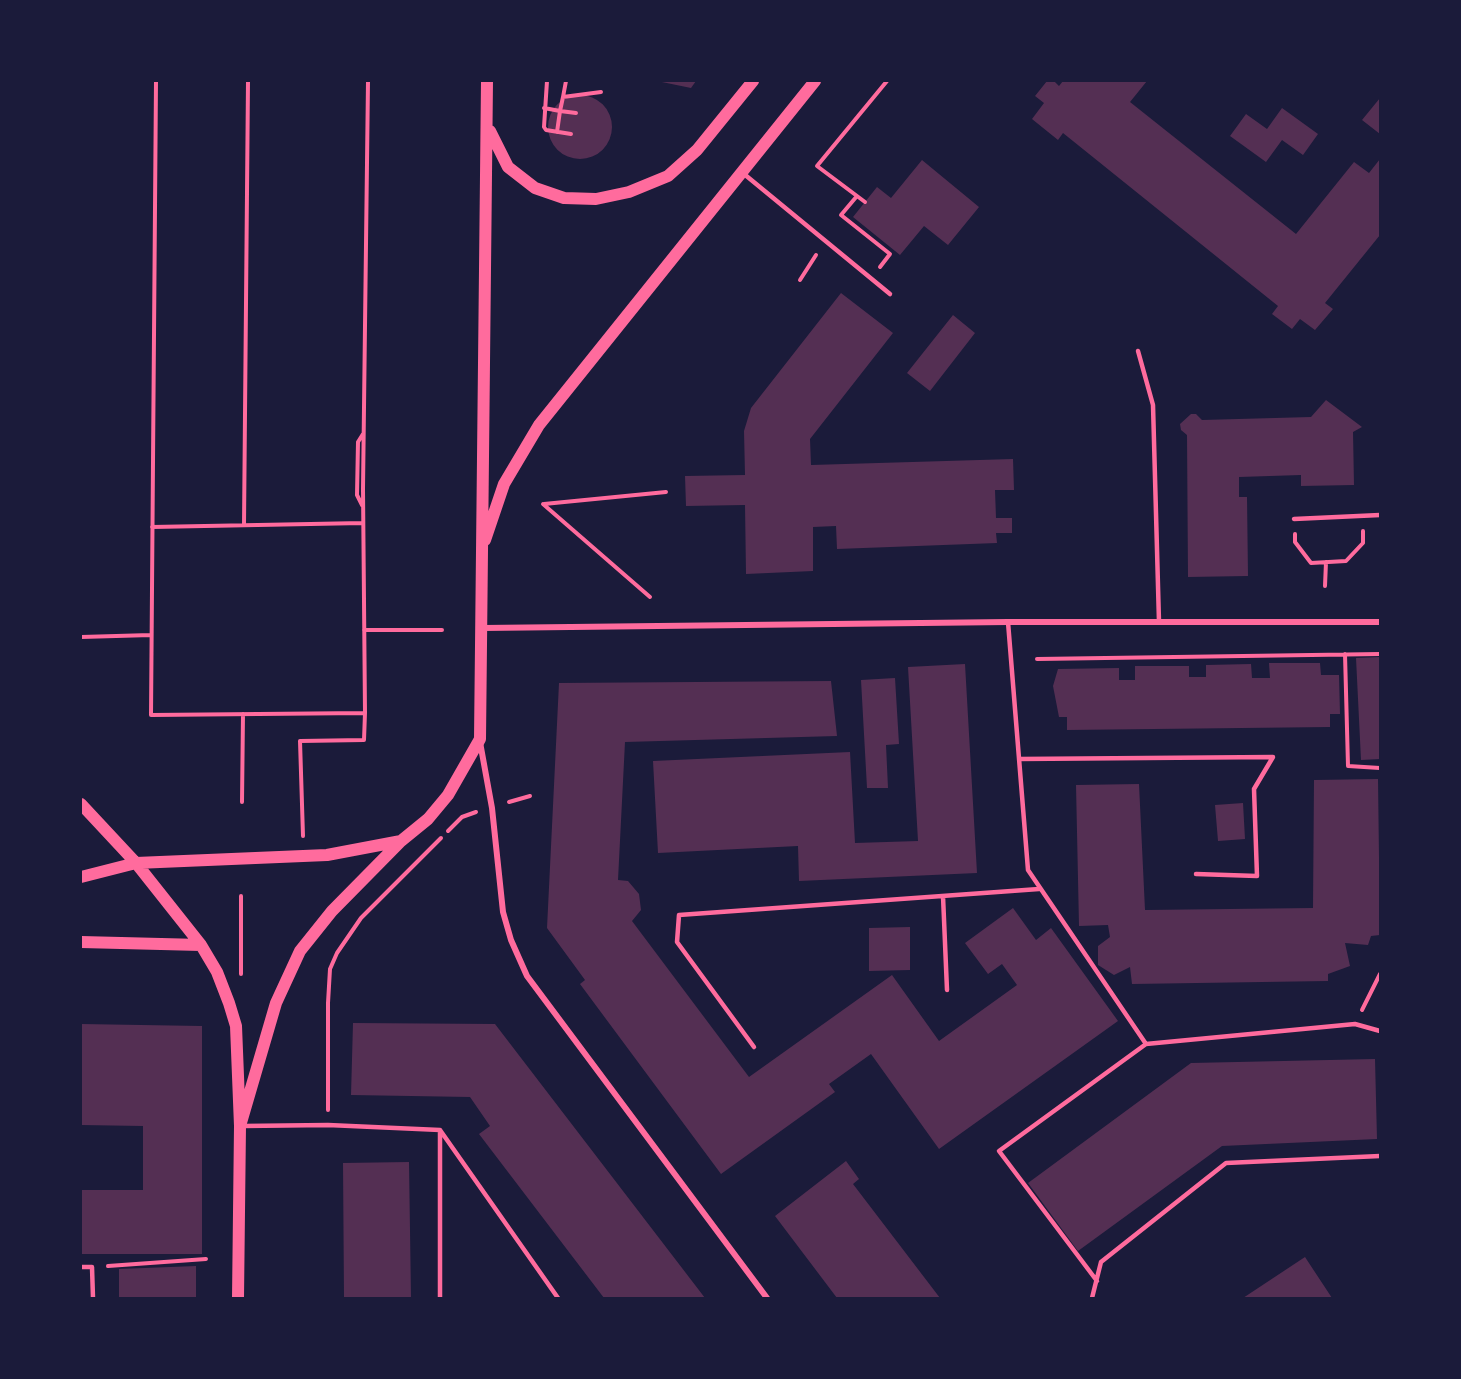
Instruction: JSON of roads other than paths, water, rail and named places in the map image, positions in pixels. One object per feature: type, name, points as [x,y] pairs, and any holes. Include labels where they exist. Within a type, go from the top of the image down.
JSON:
[{"type":"main road","points":[[240,1126],[276,1003],[300,951],[332,911],[401,841],[428,819],[448,795],[480,739],[488,81]]},
{"type":"main road","points":[[488,127],[508,167],[535,189],[564,198],[596,199],[630,192],[668,176],[697,150],[753,81]]},
{"type":"main road","points":[[482,549],[504,484],[539,425],[815,81]]},
{"type":"main road","points":[[81,804],[136,863],[201,945],[217,972],[236,1026],[240,1126],[238,1298]]},
{"type":"main road","points":[[81,877],[136,863],[327,855],[401,841]]},
{"type":"main road","points":[[81,942],[201,945]]},
{"type":"street","points":[[483,628],[1008,622],[1380,622]]},
{"type":"street","points":[[480,739],[492,808],[503,912],[511,940],[527,976],[766,1298]]},
{"type":"lane","points":[[741,172],[890,294]]},
{"type":"lane","points":[[1138,351],[1153,405],[1159,622]]},
{"type":"lane","points":[[1294,519],[1380,515]]},
{"type":"lane","points":[[1008,622],[1028,870],[1146,1044]]},
{"type":"lane","points":[[1019,759],[1273,757],[1254,789],[1257,876],[1196,874]]},
{"type":"lane","points":[[754,1047],[677,942],[679,915],[1039,889]]},
{"type":"lane","points":[[943,896],[947,990]]},
{"type":"lane","points":[[1097,1281],[999,1150],[1146,1044],[1355,1024],[1380,1031]]},
{"type":"lane","points":[[240,1126],[328,1125],[440,1130]]},
{"type":"lane","points":[[440,1130],[440,1298]]},
{"type":"lane","points":[[440,1130],[558,1298]]},
{"type":"lane","points":[[1092,1298],[1101,1262],[1226,1163],[1380,1156]]},
{"type":"lane","points":[[81,1267],[92,1267],[93,1298]]}]
